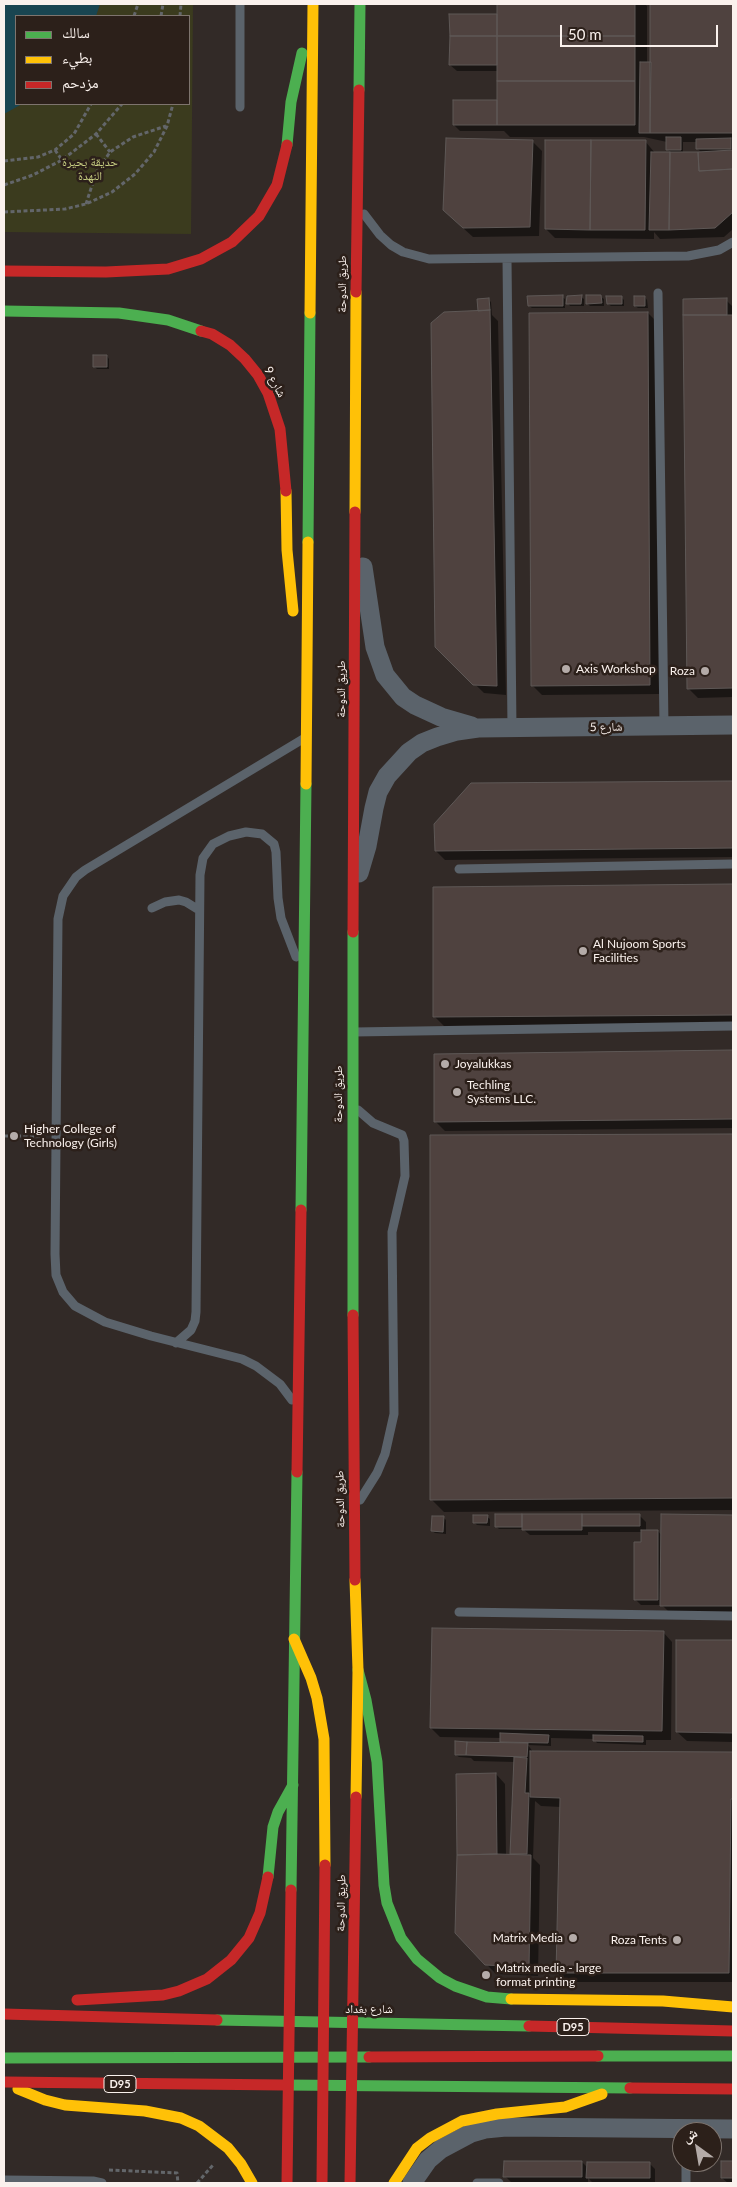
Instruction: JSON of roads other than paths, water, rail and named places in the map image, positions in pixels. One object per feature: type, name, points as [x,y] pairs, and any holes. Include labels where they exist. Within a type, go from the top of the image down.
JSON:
[{"type":"main road","points":[[287,2183],[291,2022],[294,1639],[304,972],[313,4]]},
{"type":"main road","name":"طريق الدوحة","points":[[350,2183],[358,1670],[354,1508],[352,1032],[357,196],[360,4]]},
{"type":"main road","points":[[4,271],[106,272],[168,269],[201,260],[232,242],[259,216],[278,185],[287,149],[291,102],[296,75],[313,22]]},
{"type":"main road","name":"شارع 9","points":[[4,310],[119,313],[168,320],[212,334],[230,345],[245,359],[258,375],[268,393],[280,430],[285,468],[293,610],[307,670]]},
{"type":"main road","points":[[294,1639],[317,1698],[324,1739],[322,2183]]},
{"type":"main road","points":[[358,1670],[377,1762],[383,1876],[387,1903],[392,1920],[401,1938],[417,1959],[440,1978],[455,1986],[487,1997],[504,1999],[663,2001],[733,2007]]},
{"type":"main road","points":[[25,2014],[80,1999],[164,1994],[179,1991],[207,1979],[231,1960],[249,1938],[260,1913],[267,1886],[273,1827],[278,1812],[293,1785]]},
{"type":"main road","name":"شارع بغداد","points":[[4,2014],[324,2023],[733,2031]]},
{"type":"main road","points":[[4,2058],[733,2056]]},
{"type":"main road","points":[[5,2082],[44,2100],[65,2105],[145,2110],[181,2118],[198,2126],[228,2148],[241,2164],[252,2183]]},
{"type":"main road","name":"D95","points":[[5,2082],[352,2087],[733,2089]]},
{"type":"main road","points":[[394,2183],[404,2164],[418,2148],[430,2138],[462,2121],[496,2114],[531,2112],[565,2107],[582,2102],[613,2088]]},
{"type":"street","name":"شارع 5","points":[[355,539],[367,588],[375,647],[385,674],[403,697],[415,705],[441,717],[478,728]]},
{"type":"street","name":"شارع 5","points":[[353,886],[367,846],[378,792],[386,776],[397,763],[422,743],[457,731],[478,728],[733,725]]},
{"type":"street","points":[[412,2183],[428,2160],[441,2149],[471,2133],[485,2130],[506,2127],[672,2130]]},
{"type":"lane","points":[[240,4],[240,107]]},
{"type":"lane","points":[[357,196],[370,224],[380,236],[403,252],[429,259],[688,256],[719,250],[733,242]]},
{"type":"lane","points":[[507,259],[512,728]]},
{"type":"lane","points":[[658,293],[664,726]]},
{"type":"lane","points":[[297,1408],[280,1384],[256,1366],[242,1359],[176,1343],[105,1322],[75,1306],[63,1292],[56,1275],[54,1254],[55,1135],[58,919],[59,907],[69,886],[76,877],[109,855],[306,738]]},
{"type":"lane","points":[[176,1343],[191,1330],[196,1312],[200,867],[207,851],[213,844],[228,836],[246,832],[262,834],[269,838],[276,852],[281,918],[287,936],[304,972]]},
{"type":"lane","points":[[459,870],[733,864]]},
{"type":"lane","points":[[152,908],[165,902],[179,900],[199,910]]},
{"type":"lane","points":[[352,1032],[733,1026]]},
{"type":"lane","points":[[352,1101],[358,1110],[373,1123],[402,1134],[405,1176],[392,1232],[394,1414],[391,1434],[377,1473],[354,1508]]},
{"type":"lane","points":[[459,1612],[733,1616]]},
{"type":"lane","points":[[4,2180],[93,2181],[102,2183]]},
{"type":"lane","points":[[477,2183],[499,2183]]},
{"type":"water","points":[[4,4],[100,4],[96,15],[15,15],[15,105],[20,105],[4,114]]},
{"type":"place","name":"Axis Workshop","points":[[566,669]]},
{"type":"place","name":"Roza","points":[[705,671]]},
{"type":"place","name":"Al Nujoom Sports Facilities","points":[[583,951]]},
{"type":"place","name":"Joyalukkas","points":[[445,1064]]},
{"type":"place","name":"Techling Systems LLC.","points":[[457,1092]]},
{"type":"place","name":"Higher College of Technology (Girls)","points":[[14,1136]]},
{"type":"place","name":"Matrix Media","points":[[573,1938]]},
{"type":"place","name":"Roza Tents","points":[[677,1940]]},
{"type":"place","name":"Matrix media - large format printing","points":[[486,1975]]},
{"type":"park label","name":"حديقة بحيرة النهدة","points":[[90,169]]}]
